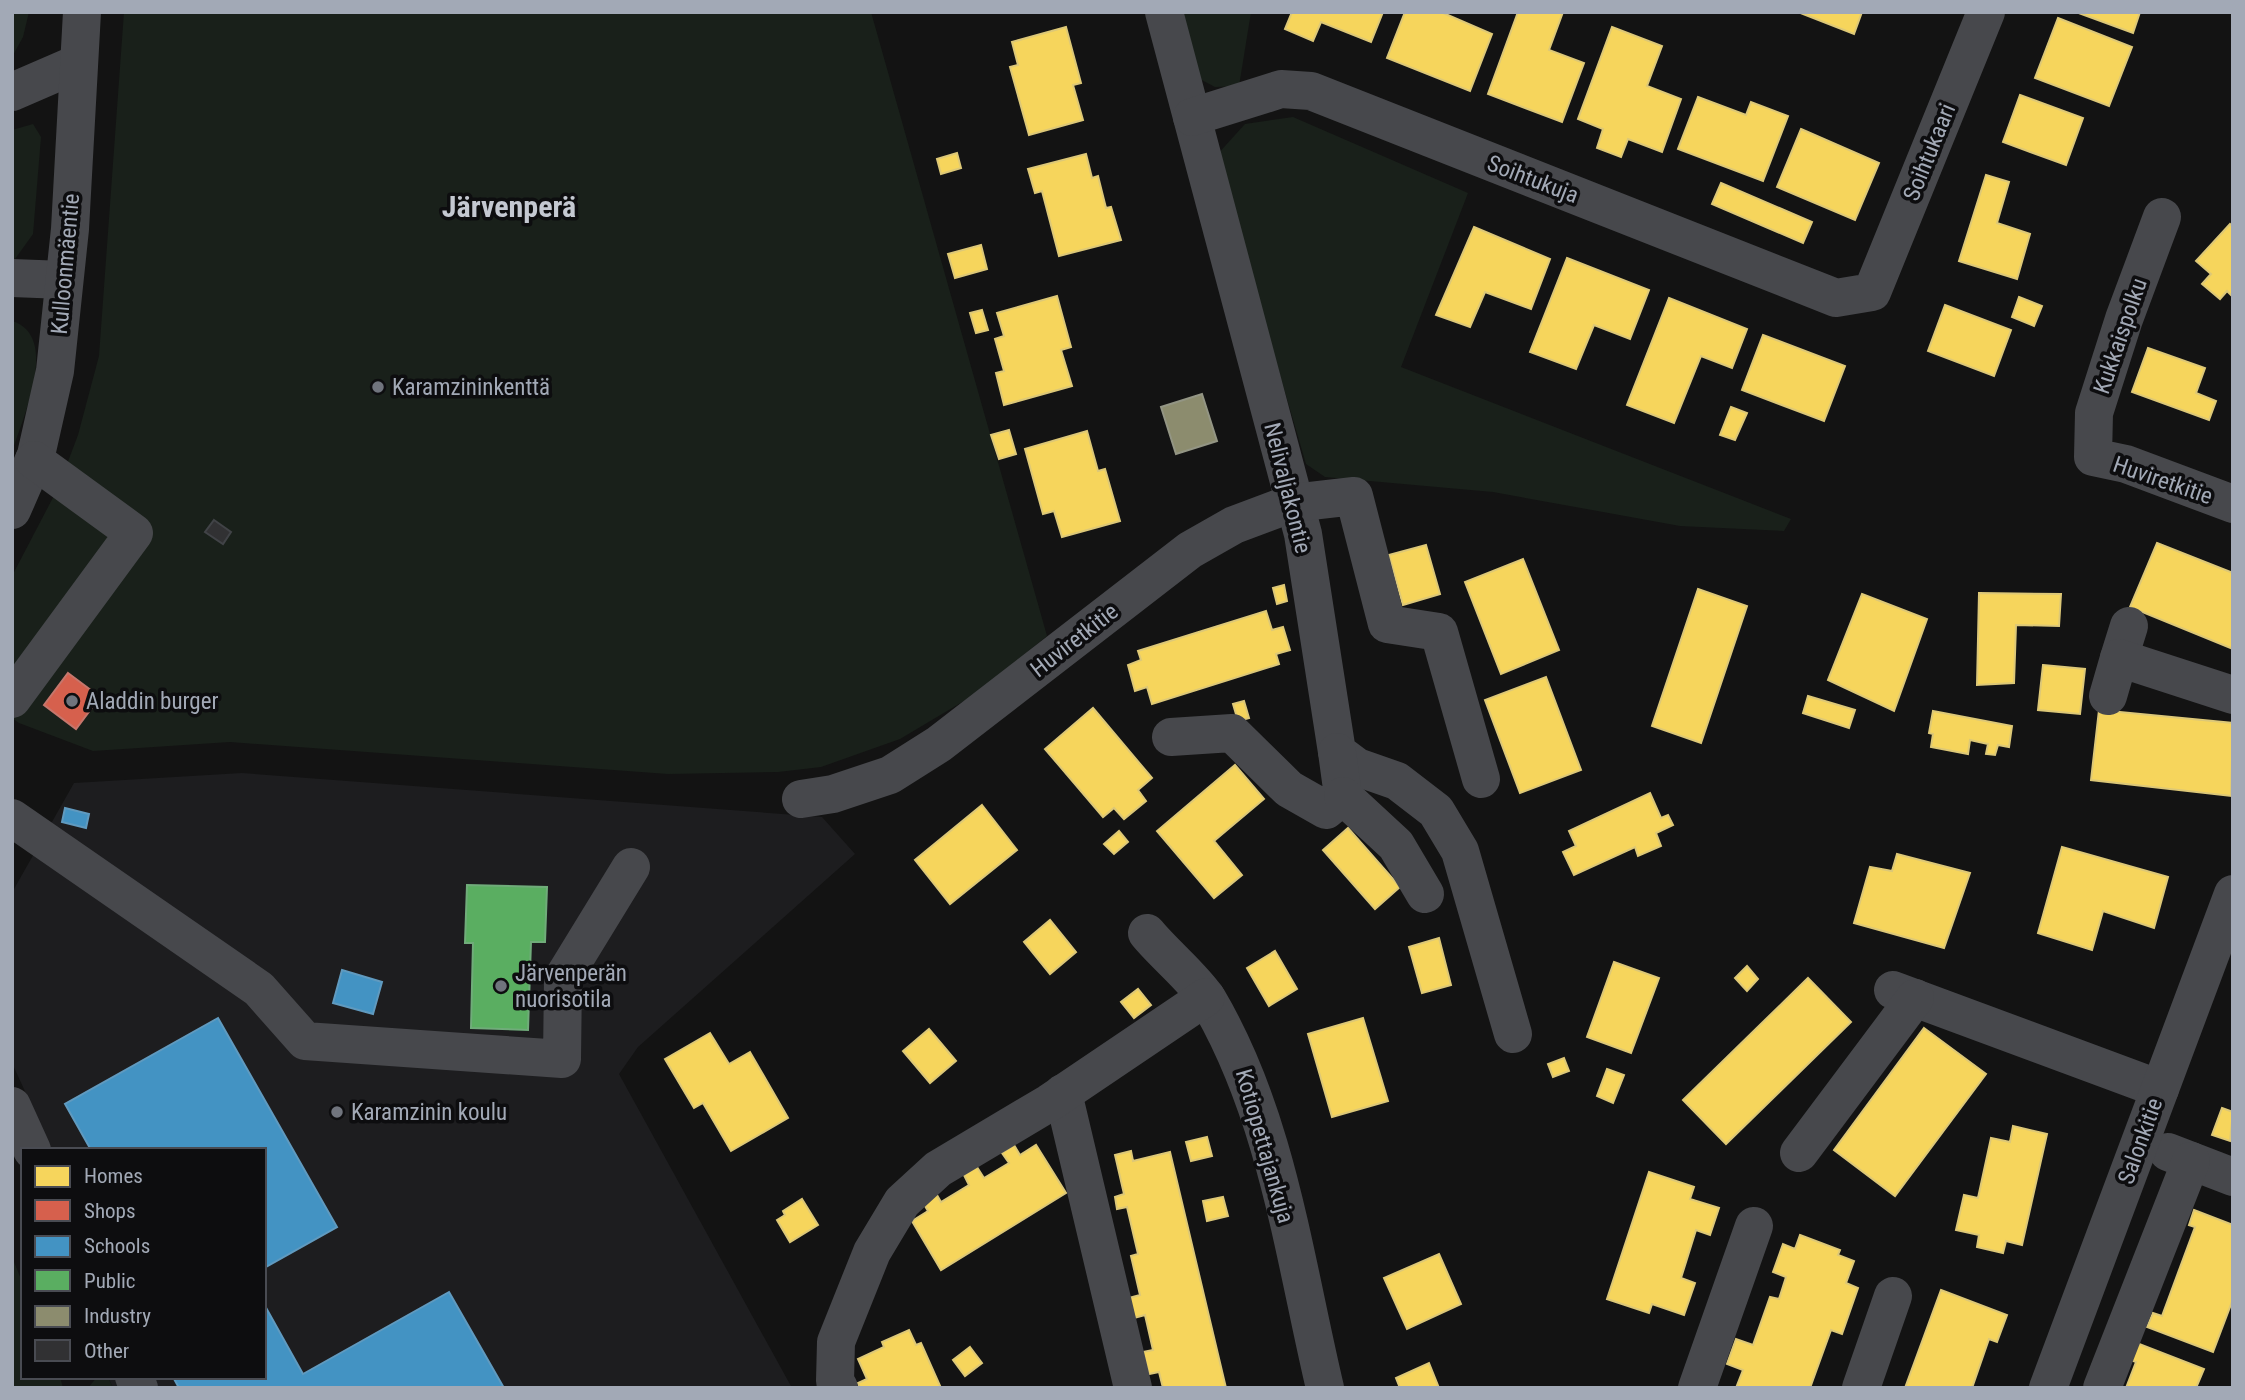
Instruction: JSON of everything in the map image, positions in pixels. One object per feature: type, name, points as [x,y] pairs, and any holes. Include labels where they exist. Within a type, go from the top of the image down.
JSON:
[{"type":"street","name":"Kulloonmäentie","points":[[12,510],[34,460],[55,371],[70,229],[82,12]]},
{"type":"street","name":"Nelivaljakontie","points":[[1164,12],[1303,534],[1343,796]]},
{"type":"street","name":"Soihtukaari","points":[[1872,292],[1986,12]]},
{"type":"street","points":[[12,92],[79,63]]},
{"type":"street","name":"Soihtukuja","points":[[1192,117],[1281,89],[1311,92],[1836,298],[1872,292]]},
{"type":"street","name":"Kukkaispolku","points":[[2092,457],[2094,413],[2124,318],[2162,217]]},
{"type":"street","points":[[12,278],[64,280]]},
{"type":"street","name":"Huviretkitie","points":[[2092,457],[2126,464],[2233,504]]},
{"type":"street","points":[[12,699],[134,533],[34,460]]},
{"type":"street","name":"Huviretkitie","points":[[801,799],[833,794],[890,775],[939,744],[1190,550],[1234,525],[1293,503],[1354,496],[1387,624],[1439,632],[1481,779]]},
{"type":"street","points":[[2108,696],[2124,642],[2233,695]]},
{"type":"street","points":[[1171,737],[1232,733],[1289,789],[1326,810],[1343,796],[1396,845],[1425,894]]},
{"type":"street","points":[[1337,752],[1357,767],[1397,781],[1436,811],[1460,850],[1513,1034]]},
{"type":"street","points":[[12,818],[209,951],[259,989],[305,1041],[562,1059],[563,978],[631,867]]},
{"type":"street","name":"Salonkitie","points":[[2048,1388],[2233,894]]},
{"type":"street","name":"Kotiopettajankuja","points":[[1147,933],[1206,997],[1244,1067],[1281,1191],[1325,1388]]},
{"type":"street","points":[[1799,1153],[1904,994],[2160,1089]]},
{"type":"street","points":[[839,1388],[835,1381],[836,1342],[872,1252],[902,1202],[938,1169],[1063,1093],[1206,997]]},
{"type":"street","points":[[1063,1093],[1133,1388]]},
{"type":"street","points":[[12,1106],[31,1148]]},
{"type":"street","points":[[2140,1142],[2233,1177]]},
{"type":"street","points":[[2102,1388],[2191,1161]]},
{"type":"street","points":[[1697,1388],[1754,1226]]},
{"type":"street","points":[[1861,1388],[1893,1296]]},
{"type":"shaded area","points":[[12,12],[29,12],[23,37],[12,57]]},
{"type":"shaded area","points":[[124,12],[871,12],[1047,636],[974,695],[900,739],[821,767],[778,772],[668,774],[230,742],[93,751],[19,723],[12,718],[12,576],[58,488],[78,435],[99,356]]},
{"type":"shaded area","points":[[1173,12],[1251,12],[1239,86],[1215,87],[1194,76]]},
{"type":"shaded area","points":[[1293,117],[1468,193],[1401,367],[1791,519],[1784,531],[1680,526],[1493,492],[1325,477],[1306,464],[1216,156],[1245,124]]},
{"type":"shaded area","points":[[33,124],[41,137],[33,234],[15,259],[12,258],[12,130]]},
{"type":"shaded area","points":[[12,321],[26,330],[34,343],[36,361],[29,400],[12,452]]},
{"type":"shaded area","name":"Karamzinin koulu","points":[[242,773],[822,817],[855,854],[638,1047],[619,1074],[792,1388],[113,1388],[109,1379],[266,1379],[266,1148],[51,1148],[12,1063],[14,889],[74,783]]},
{"type":"shaded area","points":[[12,1257],[21,1279],[21,1379],[61,1379],[63,1388],[12,1388]]},
{"type":"shaded area","points":[[95,1379],[109,1379],[113,1388],[88,1388]]},
{"type":"building: Homes","points":[[1292,12],[1383,12],[1371,42],[1321,22],[1313,41],[1285,29]]},
{"type":"building: Homes","points":[[1405,12],[1441,12],[1492,34],[1470,91],[1387,58]]},
{"type":"building: Homes","points":[[1518,12],[1563,12],[1549,50],[1584,63],[1562,122],[1488,94]]},
{"type":"building: Homes","points":[[1798,12],[1862,12],[1854,34]]},
{"type":"building: Homes","points":[[2076,12],[2140,12],[2133,33]]},
{"type":"building: Homes","points":[[2058,18],[2132,47],[2109,106],[2035,78]]},
{"type":"building: Homes","points":[[1066,27],[1081,83],[1073,85],[1083,120],[1029,135],[1010,67],[1018,65],[1012,42]]},
{"type":"building: Homes","points":[[1612,27],[1662,46],[1647,86],[1681,99],[1662,152],[1628,139],[1621,157],[1597,148],[1603,129],[1578,119]]},
{"type":"building: Homes","points":[[2020,95],[2083,118],[2066,165],[2003,142]]},
{"type":"building: Homes","points":[[1698,97],[1746,115],[1751,102],[1788,116],[1763,181],[1678,149]]},
{"type":"building: Homes","points":[[1801,129],[1879,163],[1855,220],[1777,187]]},
{"type":"building: Homes","points":[[957,153],[961,168],[941,174],[937,159]]},
{"type":"building: Homes","points":[[1086,154],[1092,178],[1098,176],[1106,208],[1111,207],[1121,240],[1059,256],[1042,191],[1035,193],[1028,169]]},
{"type":"building: Homes","points":[[1986,175],[2009,182],[1997,223],[2030,234],[2017,279],[1959,261]]},
{"type":"building: Homes","points":[[1721,183],[1812,222],[1803,243],[1712,204]]},
{"type":"building: Homes","points":[[2230,224],[2233,227],[2233,297],[2227,291],[2220,299],[2202,284],[2211,274],[2196,261]]},
{"type":"building: Homes","points":[[1474,227],[1550,259],[1531,309],[1485,292],[1470,327],[1436,315]]},
{"type":"building: Homes","points":[[981,245],[987,269],[955,278],[948,254]]},
{"type":"building: Homes","points":[[1567,258],[1649,290],[1630,339],[1594,325],[1576,369],[1530,352]]},
{"type":"building: Homes","points":[[1057,296],[1071,347],[1061,350],[1072,386],[1004,405],[996,373],[1004,371],[995,339],[1004,336],[997,313]]},
{"type":"building: Homes","points":[[2019,297],[2042,306],[2034,326],[2012,317]]},
{"type":"building: Homes","points":[[1669,298],[1747,329],[1732,368],[1701,356],[1674,423],[1627,405]]},
{"type":"building: Homes","points":[[1945,305],[2011,330],[1994,376],[1928,351]]},
{"type":"building: Homes","points":[[982,310],[988,330],[976,333],[970,313]]},
{"type":"building: Homes","points":[[1763,335],[1845,366],[1824,421],[1742,390]]},
{"type":"building: Homes","points":[[2148,348],[2205,368],[2196,393],[2216,401],[2209,420],[2132,392]]},
{"type":"building: Homes","points":[[1731,407],[1747,413],[1735,440],[1720,435]]},
{"type":"building: Homes","points":[[1009,430],[1016,454],[999,459],[991,435]]},
{"type":"building: Homes","points":[[1087,431],[1098,471],[1105,469],[1120,521],[1062,537],[1054,511],[1043,514],[1025,449]]},
{"type":"building: Homes","points":[[2157,543],[2233,573],[2233,649],[2130,607]]},
{"type":"building: Homes","points":[[1426,545],[1440,594],[1403,605],[1389,555]]},
{"type":"building: Homes","points":[[1523,559],[1559,650],[1501,674],[1465,582]]},
{"type":"building: Homes","points":[[1284,585],[1287,601],[1277,604],[1273,588]]},
{"type":"building: Homes","points":[[1698,589],[1747,606],[1701,743],[1652,726]]},
{"type":"building: Homes","points":[[1979,593],[2061,594],[2059,626],[2016,625],[2014,683],[1977,685]]},
{"type":"building: Homes","points":[[1862,594],[1927,619],[1894,711],[1828,680]]},
{"type":"building: Homes","points":[[1266,611],[1272,630],[1283,627],[1290,650],[1276,654],[1279,664],[1152,704],[1147,687],[1135,691],[1128,665],[1141,660],[1138,651]]},
{"type":"building: Homes","points":[[2043,665],[2085,669],[2080,714],[2038,710]]},
{"type":"building: Homes","points":[[1546,677],[1581,770],[1520,793],[1485,700]]},
{"type":"building: Homes","points":[[1808,696],[1855,710],[1849,728],[1803,713]]},
{"type":"building: Homes","points":[[1244,701],[1249,718],[1238,721],[1233,704]]},
{"type":"building: Homes","points":[[1093,708],[1152,778],[1138,790],[1146,801],[1124,819],[1114,808],[1103,817],[1045,749]]},
{"type":"building: Homes","points":[[2099,710],[2233,723],[2231,796],[2091,780]]},
{"type":"building: Homes","points":[[1933,711],[2012,726],[2009,747],[1998,745],[1995,755],[1986,754],[1988,744],[1970,740],[1968,754],[1931,747],[1933,734],[1929,733]]},
{"type":"building: Homes","points":[[1235,765],[1264,799],[1214,841],[1242,875],[1214,898],[1157,831]]},
{"type":"building: Homes","points":[[1650,793],[1661,818],[1668,815],[1673,825],[1656,833],[1661,846],[1638,856],[1635,847],[1574,875],[1563,852],[1576,846],[1569,831]]},
{"type":"building: Homes","points":[[982,805],[1017,850],[950,904],[915,860]]},
{"type":"building: Homes","points":[[1348,828],[1400,887],[1375,909],[1323,850]]},
{"type":"building: Homes","points":[[1119,831],[1128,842],[1114,854],[1104,844]]},
{"type":"building: Homes","points":[[2062,847],[2168,877],[2154,928],[2103,911],[2092,950],[2038,933]]},
{"type":"building: Homes","points":[[1897,854],[1970,873],[1944,948],[1854,923],[1870,867],[1892,871]]},
{"type":"building: Homes","points":[[1050,920],[1076,952],[1050,974],[1024,942]]},
{"type":"building: Homes","points":[[1439,938],[1451,985],[1422,993],[1409,947]]},
{"type":"building: Homes","points":[[1275,951],[1297,989],[1269,1006],[1247,968]]},
{"type":"building: Homes","points":[[1614,962],[1659,978],[1631,1053],[1587,1037]]},
{"type":"building: Homes","points":[[1747,966],[1758,979],[1747,991],[1735,978]]},
{"type":"building: Homes","points":[[1808,978],[1851,1022],[1726,1144],[1683,1100]]},
{"type":"building: Homes","points":[[1138,989],[1151,1005],[1134,1018],[1121,1002]]},
{"type":"building: Homes","points":[[1363,1018],[1388,1101],[1332,1117],[1308,1034]]},
{"type":"building: Homes","points":[[1924,1028],[1986,1074],[1895,1196],[1834,1150]]},
{"type":"building: Homes","points":[[929,1029],[956,1061],[930,1083],[903,1051]]},
{"type":"building: Homes","points":[[710,1033],[729,1064],[750,1052],[788,1118],[731,1151],[703,1103],[694,1108],[665,1059]]},
{"type":"building: Homes","points":[[1564,1058],[1569,1071],[1553,1077],[1548,1064]]},
{"type":"building: Homes","points":[[1607,1069],[1624,1075],[1613,1103],[1597,1096]]},
{"type":"building: Homes","points":[[2222,1108],[2233,1112],[2230,1141],[2212,1135]]},
{"type":"building: Homes","points":[[2013,1126],[2047,1134],[2022,1245],[2006,1241],[2003,1253],[1977,1247],[1979,1235],[1956,1230],[1964,1195],[1978,1198],[1991,1138],[2010,1142]]},
{"type":"building: Homes","points":[[1207,1137],[1212,1156],[1191,1161],[1186,1142]]},
{"type":"building: Homes","points":[[1014,1145],[1020,1155],[1036,1145],[1066,1193],[941,1270],[912,1221],[928,1211],[919,1196],[933,1188],[941,1202],[969,1185],[964,1175],[977,1167],[984,1178],[1009,1163],[1002,1153]]},
{"type":"building: Homes","points":[[1131,1151],[1133,1161],[1170,1152],[1226,1388],[1163,1388],[1159,1372],[1149,1374],[1143,1352],[1153,1350],[1145,1315],[1134,1318],[1129,1298],[1140,1295],[1131,1256],[1138,1254],[1127,1207],[1117,1209],[1115,1197],[1124,1194],[1115,1155]]},
{"type":"building: Homes","points":[[1649,1172],[1694,1187],[1690,1199],[1719,1208],[1710,1235],[1696,1230],[1681,1278],[1695,1283],[1684,1315],[1652,1304],[1649,1313],[1607,1299]]},
{"type":"building: Homes","points":[[1223,1197],[1228,1216],[1207,1221],[1203,1201]]},
{"type":"building: Homes","points":[[802,1199],[818,1225],[790,1242],[777,1220],[785,1215],[783,1211]]},
{"type":"building: Homes","points":[[2194,1210],[2233,1225],[2233,1299],[2213,1352],[2147,1327],[2153,1313],[2162,1316],[2195,1227],[2189,1225]]},
{"type":"building: Homes","points":[[1800,1235],[1840,1250],[1838,1255],[1854,1261],[1846,1283],[1858,1288],[1842,1334],[1831,1330],[1810,1388],[1736,1388],[1743,1370],[1727,1364],[1736,1339],[1753,1345],[1770,1297],[1779,1299],[1786,1277],[1773,1272],[1783,1244],[1795,1249]]},
{"type":"building: Homes","points":[[1439,1254],[1461,1304],[1407,1329],[1384,1278]]},
{"type":"building: Homes","points":[[1941,1290],[2007,1315],[1997,1342],[1989,1339],[1972,1388],[1905,1388]]},
{"type":"building: Homes","points":[[909,1330],[916,1345],[921,1343],[941,1388],[860,1388],[858,1383],[867,1379],[858,1359],[884,1347],[882,1342]]},
{"type":"building: Homes","points":[[2134,1342],[2204,1369],[2196,1388],[2126,1388],[2136,1362],[2128,1359]]},
{"type":"building: Homes","points":[[970,1347],[982,1363],[965,1376],[953,1360]]},
{"type":"building: Homes","points":[[1429,1363],[1439,1388],[1400,1388],[1396,1378]]},
{"type":"building: Shops","name":"Aladdin burger","points":[[68,673],[100,697],[76,729],[44,705]]},
{"type":"building: Schools","points":[[65,808],[89,814],[86,828],[62,822]]},
{"type":"building: Schools","points":[[342,970],[382,982],[373,1014],[333,1003]]},
{"type":"building: Schools","points":[[218,1018],[337,1227],[266,1267],[266,1148],[90,1148],[65,1104]]},
{"type":"building: Schools","points":[[449,1292],[504,1388],[179,1388],[174,1379],[266,1379],[266,1308],[303,1374]]},
{"type":"building: Public","name":"Järvenperän nuorisotila","points":[[467,885],[547,887],[545,942],[531,942],[528,1030],[471,1028],[473,943],[465,943]]},
{"type":"building: Industry","points":[[1202,394],[1217,441],[1176,454],[1161,407]]},
{"type":"building: Other","points":[[214,520],[231,532],[223,544],[205,532]]},
{"type":"place","name":"Karamzininkenttä","points":[[378,387]]},
{"type":"place","name":"Aladdin burger","points":[[72,701]]},
{"type":"place","name":"Järvenperän nuorisotila","points":[[501,986]]},
{"type":"place","name":"Karamzinin koulu","points":[[337,1112]]},
{"type":"district","name":"Järvenperä","points":[[509,207]]}]
